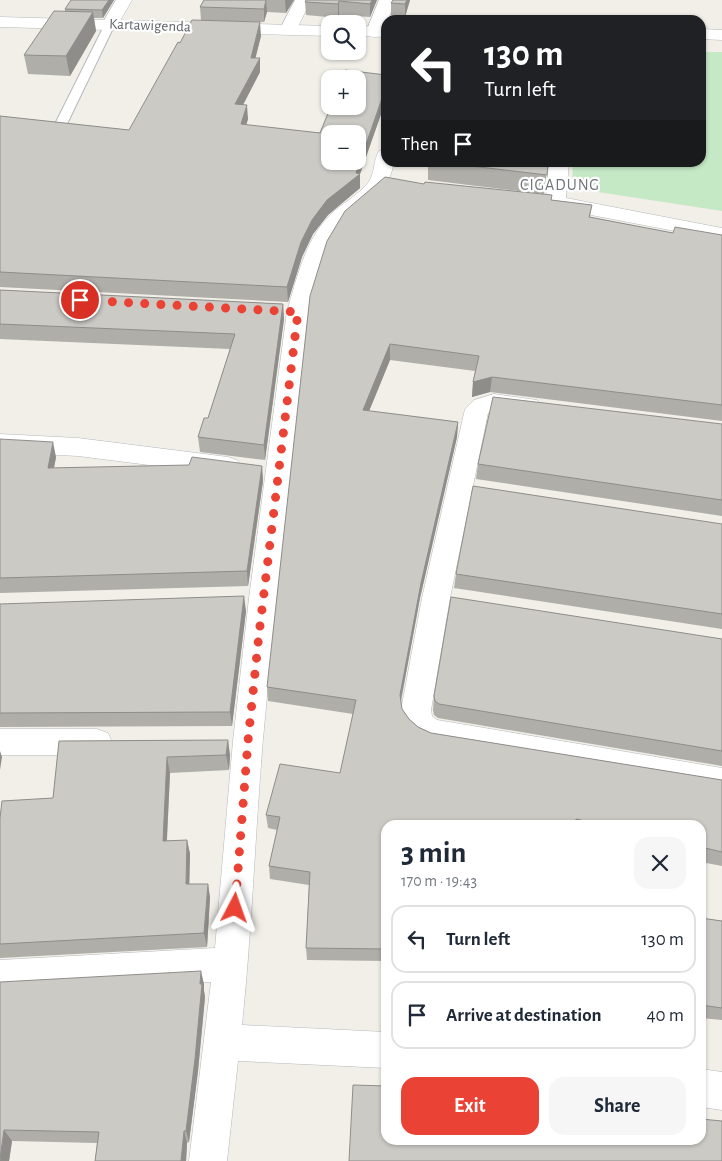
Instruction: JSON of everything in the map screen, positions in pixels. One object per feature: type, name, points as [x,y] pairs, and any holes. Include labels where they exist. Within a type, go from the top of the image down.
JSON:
[{"type":"street","points":[[110,24],[124,0]]},
{"type":"street","points":[[289,29],[302,0]]},
{"type":"street","points":[[373,32],[388,0]]},
{"type":"street","name":"Kartawigenda","points":[[0,22],[321,30]]},
{"type":"street","points":[[706,34],[722,34]]},
{"type":"street","points":[[208,1161],[231,964],[248,741],[263,598],[263,470],[288,311],[332,225],[347,210],[389,184],[387,167]]},
{"type":"street","points":[[557,167],[546,202],[722,234]]},
{"type":"street","points":[[548,409],[490,402],[482,404],[476,409],[436,598],[416,710],[416,720],[421,727],[430,732],[722,780]]},
{"type":"street","points":[[0,443],[78,447],[263,470]]},
{"type":"street","points":[[459,488],[488,492]]},
{"type":"street","points":[[234,599],[263,598]]},
{"type":"street","points":[[436,598],[466,603]]},
{"type":"street","points":[[0,742],[129,741]]},
{"type":"street","points":[[218,741],[248,741]]},
{"type":"street","points":[[0,977],[231,964]]},
{"type":"street","points":[[222,1042],[381,1050]]},
{"type":"street","points":[[706,1089],[722,1091]]},
{"type":"lane","points":[[60,126],[110,24]]},
{"type":"green space","points":[[706,52],[722,52],[722,211],[572,188],[573,167],[706,167]]},
{"type":"building","points":[[71,0],[109,0],[102,10],[65,9]]},
{"type":"building","points":[[204,0],[266,0],[264,9],[200,7]]},
{"type":"building","points":[[306,0],[372,0],[370,4],[339,1],[338,4],[305,2]]},
{"type":"building","points":[[393,0],[407,0],[405,4],[391,3]]},
{"type":"building","points":[[54,11],[93,12],[66,56],[24,55]]},
{"type":"building","points":[[192,20],[260,22],[251,58],[260,58],[235,104],[247,105],[241,124],[320,133],[321,131],[321,170],[357,170],[356,173],[360,174],[327,200],[312,220],[301,242],[287,287],[0,272],[0,116],[129,130]]},
{"type":"building","points":[[366,73],[381,74],[381,101],[366,144],[366,125],[323,125],[327,115],[366,115]]},
{"type":"building","points":[[479,167],[548,167],[547,175]]},
{"type":"building","points":[[385,177],[424,184],[425,182],[552,195],[551,200],[592,205],[589,217],[673,233],[675,227],[722,235],[722,405],[492,377],[473,382],[479,356],[390,344],[363,410],[458,422],[421,583],[400,695],[402,709],[409,719],[418,727],[431,733],[722,780],[722,852],[706,848],[706,820],[381,820],[381,949],[306,948],[310,872],[269,866],[280,817],[266,815],[280,764],[340,773],[356,700],[267,687],[310,296],[327,241],[345,211]]},
{"type":"building","points":[[0,290],[283,304],[264,445],[198,437],[204,418],[208,418],[235,334],[0,324]]},
{"type":"building","points":[[493,397],[722,424],[722,500],[478,464]]},
{"type":"building","points":[[0,439],[53,442],[48,468],[189,465],[192,457],[262,466],[247,571],[0,578]]},
{"type":"building","points":[[473,486],[722,524],[722,614],[456,574]]},
{"type":"building","points":[[244,596],[230,712],[0,713],[0,604]]},
{"type":"building","points":[[451,597],[722,639],[722,751],[439,704],[435,701],[434,696]]},
{"type":"building","points":[[228,740],[226,755],[167,757],[163,841],[187,840],[186,884],[208,884],[204,933],[0,944],[0,818],[2,801],[53,798],[59,741]]},
{"type":"building","points":[[706,919],[722,921],[722,1008],[706,1006]]},
{"type":"building","points":[[201,971],[200,984],[202,984],[195,1059],[181,1161],[95,1161],[99,1132],[4,1130],[0,1159],[0,982]]},
{"type":"building","points":[[353,1085],[381,1086],[381,1145],[706,1145],[706,1119],[722,1121],[722,1161],[349,1161]]},
{"type":"district","name":"CIGADUNG","points":[[560,184]]},
{"type":"route","points":[[80,300],[298,312],[259,634],[248,741],[235,908]]}]
